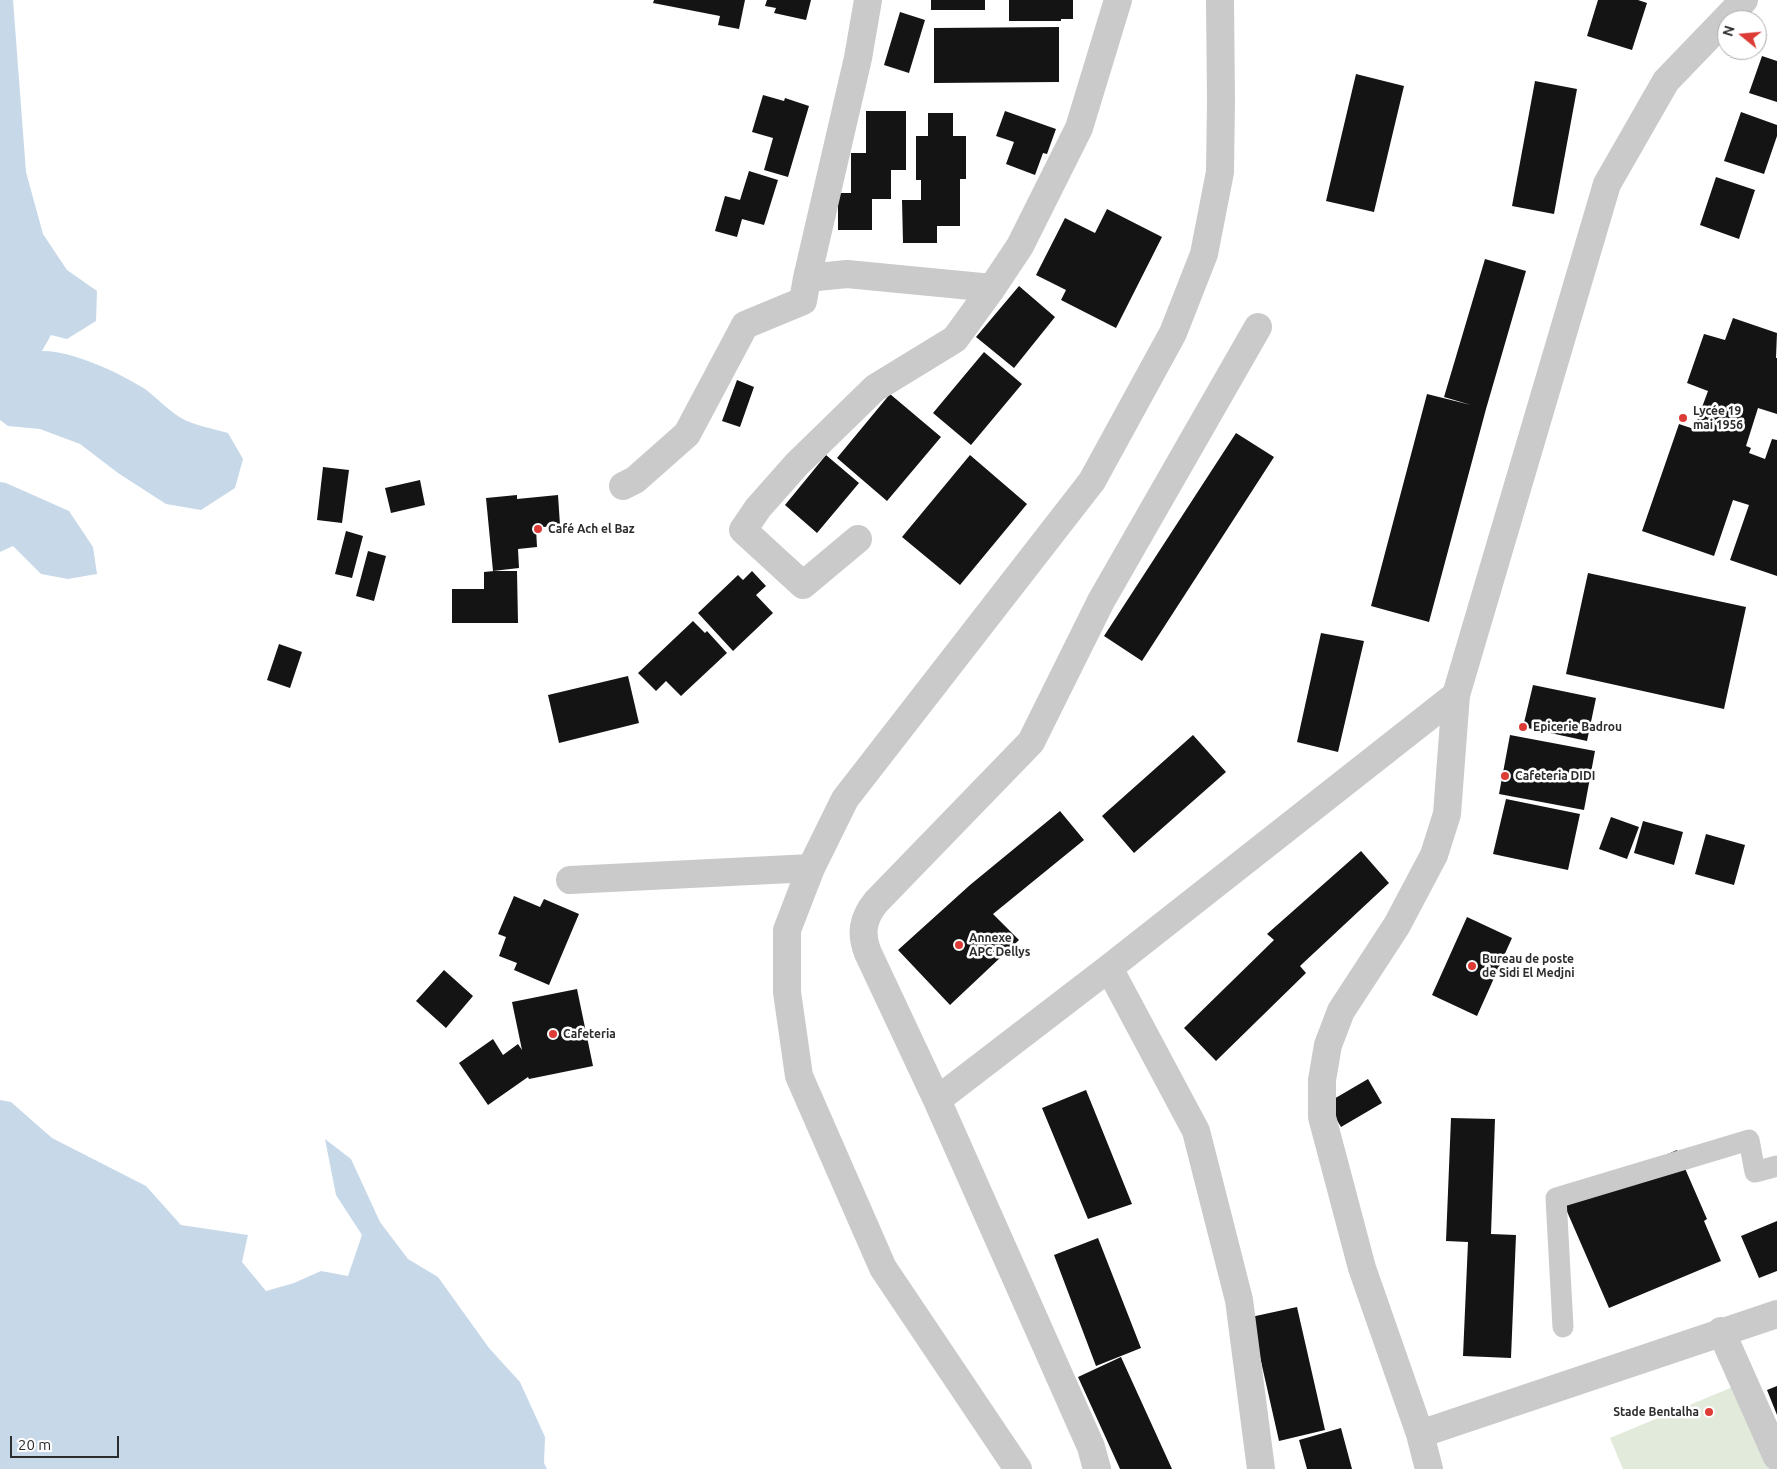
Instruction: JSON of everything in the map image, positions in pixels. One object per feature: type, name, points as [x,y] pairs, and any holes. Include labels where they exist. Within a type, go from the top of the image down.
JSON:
[{"type":"street","points":[[623,486],[635,480],[687,434],[744,325],[803,301],[858,58],[868,0]]},
{"type":"street","points":[[858,539],[803,585],[743,530],[758,508],[797,464],[876,388],[954,339],[992,288],[1020,246],[1078,128],[1118,0]]},
{"type":"street","points":[[1018,1469],[884,1268],[800,1076],[787,992],[787,930],[810,868],[845,799],[1092,481],[1173,333],[1204,254],[1220,172],[1222,100],[1220,0]]},
{"type":"street","points":[[1429,1469],[1420,1434],[1362,1268],[1322,1117],[1322,1080],[1328,1045],[1341,1011],[1397,925],[1434,855],[1447,814],[1456,695],[1607,184],[1666,81],[1744,0]]},
{"type":"street","points":[[807,278],[847,274],[992,288]]},
{"type":"street","points":[[1097,1469],[1091,1448],[937,1100],[868,953],[863,935],[866,917],[876,902],[1031,742],[1101,602],[1258,327]]},
{"type":"street","points":[[937,1100],[1109,968],[1456,695]]},
{"type":"street","points":[[570,880],[810,868]]},
{"type":"street","points":[[1109,968],[1196,1131],[1239,1300],[1261,1469]]},
{"type":"street","points":[[1420,1434],[1721,1331],[1777,1314]]},
{"type":"street","points":[[1721,1331],[1777,1458]]},
{"type":"lane","points":[[1563,1327],[1556,1198],[1749,1140],[1755,1172],[1777,1166]]},
{"type":"green space","name":"Stade Bentalha","points":[[1735,1386],[1769,1469],[1623,1469],[1610,1438]]},
{"type":"water","points":[[0,0],[13,0],[26,172],[43,234],[67,270],[97,291],[96,321],[67,339],[51,335],[42,351],[67,354],[109,370],[145,389],[181,418],[197,425],[228,433],[243,459],[235,488],[201,510],[166,504],[118,473],[80,444],[40,429],[8,426],[0,420]]},
{"type":"water","points":[[0,482],[69,511],[93,547],[97,574],[68,579],[41,574],[13,546],[0,552]]},
{"type":"water","points":[[0,1100],[11,1102],[52,1138],[146,1186],[181,1225],[248,1235],[242,1262],[266,1291],[294,1283],[321,1271],[348,1276],[362,1235],[336,1195],[325,1139],[351,1159],[380,1222],[408,1259],[438,1277],[489,1348],[520,1382],[545,1437],[544,1463],[547,1469],[0,1469]]},
{"type":"building","points":[[654,0],[745,0],[739,29],[718,25],[720,16],[653,3]]},
{"type":"building","points":[[767,0],[811,0],[806,20],[774,13],[776,8],[765,6]]},
{"type":"building","points":[[931,0],[985,0],[985,10],[931,10]]},
{"type":"building","points":[[1009,0],[1073,0],[1073,19],[1061,19],[1061,21],[1009,21]]},
{"type":"building","points":[[1598,0],[1638,0],[1647,3],[1632,50],[1587,36]]},
{"type":"building","points":[[900,12],[925,20],[909,73],[884,65]]},
{"type":"building","points":[[1059,27],[1059,82],[934,83],[934,28]]},
{"type":"building","points":[[1767,58],[1777,61],[1777,102],[1749,93],[1761,60],[1767,60]]},
{"type":"building","points":[[1356,74],[1404,86],[1374,212],[1326,201]]},
{"type":"building","points":[[1535,81],[1577,89],[1554,214],[1512,206]]},
{"type":"building","points":[[763,95],[784,101],[785,98],[809,106],[788,177],[764,170],[773,138],[752,132]]},
{"type":"building","points":[[866,111],[906,111],[906,170],[891,170],[891,199],[872,199],[872,230],[838,230],[838,193],[851,193],[851,153],[866,153]]},
{"type":"building","points":[[1005,111],[1056,129],[1047,154],[1043,153],[1035,175],[1006,164],[1014,142],[996,136]]},
{"type":"building","points":[[1741,112],[1777,125],[1777,136],[1764,174],[1724,161]]},
{"type":"building","points":[[928,113],[953,113],[953,136],[966,136],[966,179],[960,179],[960,226],[937,226],[937,243],[903,243],[902,200],[921,200],[921,180],[916,180],[916,136],[928,136]]},
{"type":"building","points":[[749,171],[778,180],[764,225],[742,219],[737,237],[715,231],[725,196],[740,200]]},
{"type":"building","points":[[1716,177],[1755,190],[1739,239],[1700,225]]},
{"type":"building","points":[[1107,209],[1162,237],[1116,328],[1061,300],[1066,290],[1036,275],[1065,218],[1095,233]]},
{"type":"building","points":[[1485,259],[1526,271],[1486,409],[1429,622],[1371,606],[1427,394],[1471,405],[1444,397]]},
{"type":"building","points":[[1019,286],[1055,317],[1014,368],[976,337]]},
{"type":"building","points":[[1733,318],[1777,333],[1777,414],[1758,408],[1746,446],[1751,448],[1749,453],[1765,459],[1772,439],[1777,440],[1777,576],[1730,560],[1749,505],[1733,500],[1714,556],[1642,531],[1679,424],[1694,429],[1708,391],[1687,383],[1704,334],[1725,340]]},
{"type":"building","points":[[984,352],[1022,384],[971,445],[933,413]]},
{"type":"building","points":[[737,380],[754,387],[740,427],[722,421]]},
{"type":"building","points":[[890,394],[941,437],[887,501],[837,458]]},
{"type":"building","points":[[1236,433],[1274,457],[1142,661],[1104,636]]},
{"type":"building","points":[[826,455],[859,483],[817,533],[785,505]]},
{"type":"building","points":[[970,455],[1027,504],[960,585],[902,537]]},
{"type":"building","points":[[323,467],[349,470],[342,523],[317,520]]},
{"type":"building","points":[[420,480],[425,505],[391,513],[385,488]]},
{"type":"building","points":[[517,495],[517,499],[558,495],[560,525],[536,528],[537,547],[518,549],[519,568],[493,571],[486,498]]},
{"type":"building","points":[[346,531],[363,536],[352,578],[335,574]]},
{"type":"building","points":[[368,551],[386,556],[374,601],[356,596]]},
{"type":"building","points":[[517,571],[518,623],[452,623],[452,589],[484,589],[484,572]]},
{"type":"building","points":[[752,571],[766,586],[756,595],[773,613],[733,651],[698,613],[738,575],[743,580]]},
{"type":"building","points":[[1588,573],[1746,607],[1724,709],[1566,674]]},
{"type":"building","points":[[693,621],[705,633],[707,631],[727,653],[681,696],[666,681],[656,691],[638,673]]},
{"type":"building","points":[[1321,633],[1364,641],[1338,752],[1297,742]]},
{"type":"building","points":[[279,644],[302,652],[290,688],[267,680]]},
{"type":"building","points":[[628,676],[639,723],[559,743],[548,695]]},
{"type":"building","points":[[1533,685],[1596,698],[1587,741],[1523,727]]},
{"type":"building","points":[[1193,735],[1226,772],[1134,853],[1102,816]]},
{"type":"building","points":[[1510,735],[1595,751],[1584,810],[1499,794]]},
{"type":"building","points":[[1506,799],[1580,814],[1568,870],[1493,854]]},
{"type":"building","name":"Annexe APC Dellys","points":[[1060,811],[1084,840],[993,914],[1019,940],[950,1005],[898,950],[970,885]]},
{"type":"building","points":[[1611,817],[1639,827],[1627,859],[1599,849]]},
{"type":"building","points":[[1643,821],[1683,832],[1674,865],[1634,853]]},
{"type":"building","points":[[1706,834],[1745,845],[1734,885],[1695,874]]},
{"type":"building","points":[[1361,851],[1389,883],[1300,966],[1306,973],[1216,1061],[1184,1028],[1274,940],[1267,934]]},
{"type":"building","points":[[514,896],[540,907],[544,899],[579,914],[549,985],[514,970],[517,963],[499,956],[506,937],[498,934]]},
{"type":"building","name":"Bureau de poste de Sidi El Medjni","points":[[1467,917],[1512,938],[1477,1016],[1432,995]]},
{"type":"building","points":[[444,970],[473,996],[446,1028],[416,1001]]},
{"type":"building","name":"Cafeteria","points":[[577,989],[593,1066],[529,1079],[528,1077],[488,1105],[459,1063],[493,1039],[503,1055],[518,1044],[522,1050],[512,1002]]},
{"type":"building","points":[[1368,1079],[1382,1103],[1341,1127],[1327,1103]]},
{"type":"building","points":[[1086,1090],[1132,1204],[1088,1219],[1042,1108]]},
{"type":"building","points":[[1451,1118],[1495,1119],[1491,1234],[1516,1235],[1511,1358],[1463,1356],[1468,1242],[1446,1241]]},
{"type":"building","points":[[1677,1150],[1707,1219],[1704,1221],[1721,1261],[1609,1308],[1562,1200]]},
{"type":"building","points":[[1777,1221],[1777,1271],[1759,1278],[1741,1236]]},
{"type":"building","points":[[1098,1238],[1141,1348],[1096,1366],[1054,1255]]},
{"type":"building","points":[[1297,1307],[1325,1430],[1279,1441],[1251,1317]]},
{"type":"building","points":[[1121,1357],[1172,1469],[1120,1469],[1078,1377]]},
{"type":"building","points":[[1777,1386],[1777,1415],[1767,1390]]},
{"type":"building","points":[[1341,1428],[1352,1469],[1307,1469],[1299,1440]]},
{"type":"place","name":"Lycée 19 mai 1956","points":[[1683,418]]},
{"type":"place","name":"Café Ach el Baz","points":[[538,529]]},
{"type":"place","name":"Epicerie Badrou","points":[[1523,727]]},
{"type":"place","name":"Cafeteria DIDI","points":[[1505,776]]},
{"type":"place","name":"Annexe APC Dellys","points":[[959,945]]},
{"type":"place","name":"Bureau de poste de Sidi El Medjni","points":[[1472,966]]},
{"type":"place","name":"Cafeteria","points":[[553,1034]]},
{"type":"place","name":"Stade Bentalha","points":[[1709,1412]]}]
